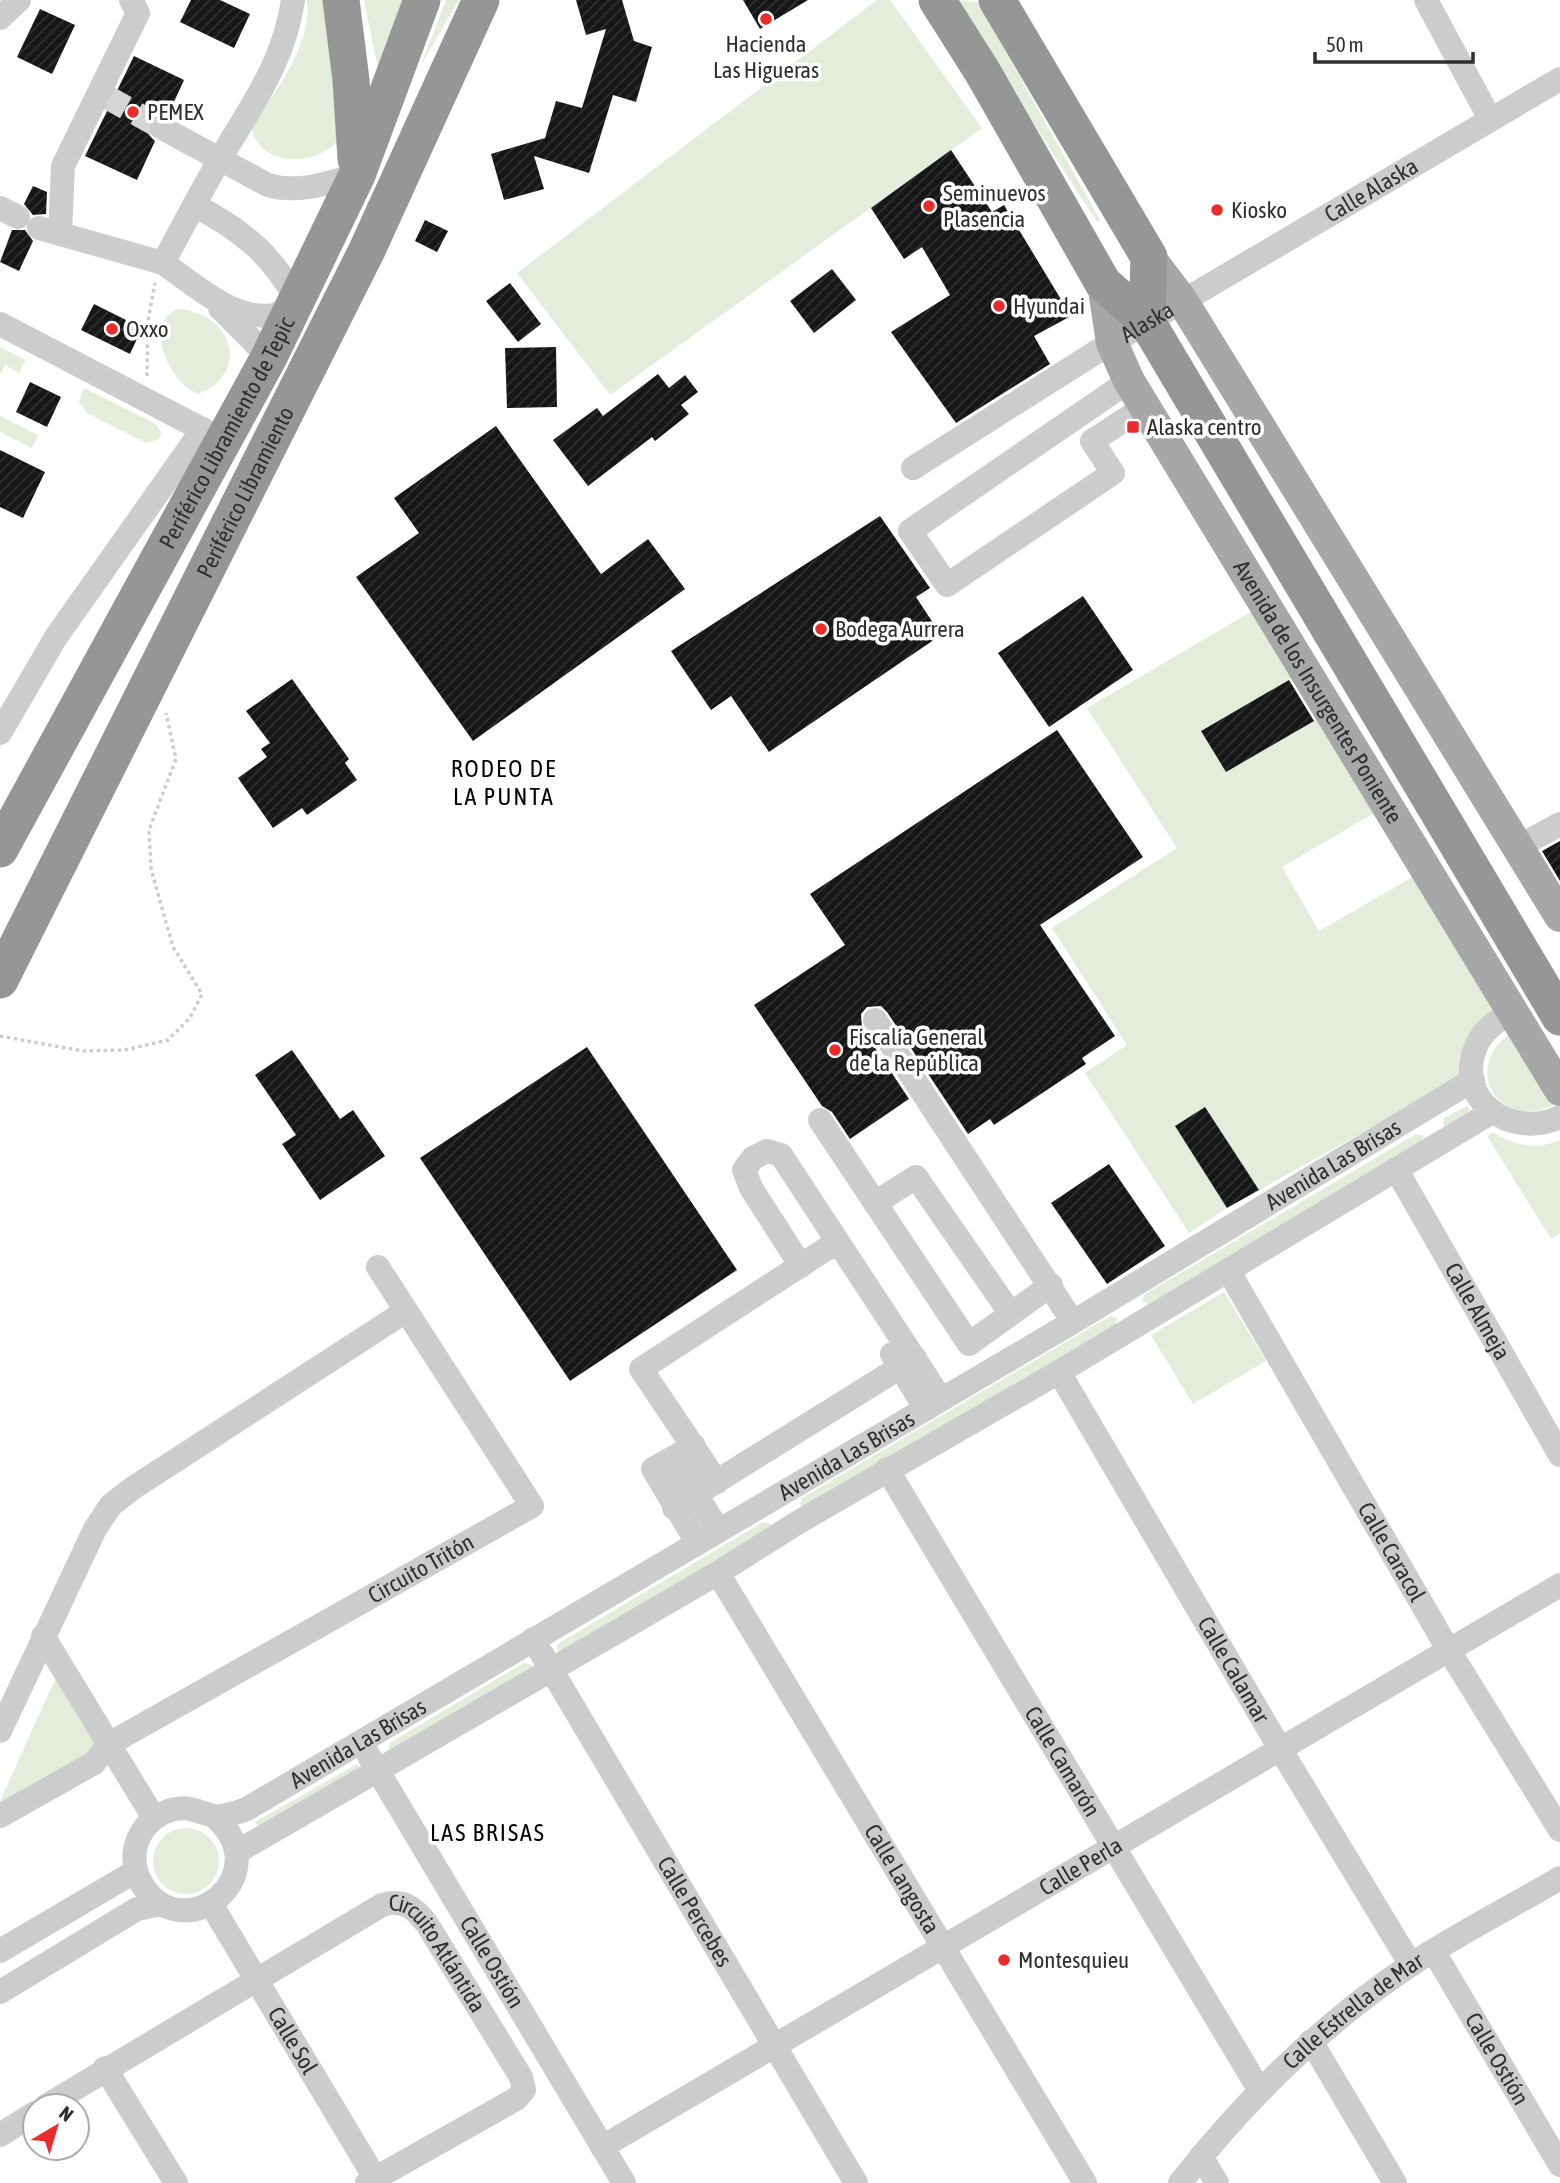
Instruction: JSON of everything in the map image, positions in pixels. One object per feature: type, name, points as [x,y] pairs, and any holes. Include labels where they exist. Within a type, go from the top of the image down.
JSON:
[{"type":"highway","points":[[341,0],[351,79],[357,175]]},
{"type":"highway","name":"Periférico Libramiento de Tepic","points":[[0,849],[186,475],[269,357],[357,175],[422,0]]},
{"type":"highway","name":"Periférico Libramiento","points":[[0,980],[119,748],[371,241],[481,0]]},
{"type":"highway","points":[[371,241],[419,149],[507,0]]},
{"type":"highway","name":"Avenida de los Insurgentes Poniente","points":[[937,0],[982,71],[1103,283],[1147,322],[1560,1017]]},
{"type":"highway","points":[[997,0],[1149,257],[1147,322]]},
{"type":"highway","points":[[119,748],[156,652],[296,358],[305,314],[297,300],[316,297],[341,267],[411,113],[446,77]]},
{"type":"main road","points":[[1149,257],[1182,302],[1560,916]]},
{"type":"main road","name":"Avenida de los Insurgentes Poniente","points":[[1103,283],[1112,343],[1137,393],[1560,1090]]},
{"type":"street","points":[[0,18],[19,0]]},
{"type":"street","points":[[131,0],[138,13],[102,94],[29,222],[163,263],[234,309],[253,315],[276,315],[297,300],[278,268],[247,237],[194,205]]},
{"type":"street","points":[[163,263],[219,160],[271,75],[288,33],[293,0]]},
{"type":"street","points":[[1426,0],[1490,119]]},
{"type":"street","name":"Calle Alaska","points":[[1182,302],[1560,79]]},
{"type":"street","points":[[162,128],[219,160],[280,189],[302,189],[357,175]]},
{"type":"street","points":[[197,285],[269,357]]},
{"type":"street","name":"Alaska","points":[[913,468],[1182,302]]},
{"type":"street","points":[[0,324],[213,435]]},
{"type":"street","points":[[1137,393],[1091,441],[1113,473],[947,584],[911,531],[1137,393]]},
{"type":"street","points":[[0,733],[57,637],[186,475],[231,499]]},
{"type":"street","points":[[1518,847],[1560,824]]},
{"type":"street","points":[[1512,1011],[1488,1028],[1477,1044],[1472,1062],[1473,1080],[1480,1098],[1492,1112],[1508,1122],[1526,1126],[1545,1124],[1560,1117]]},
{"type":"street","points":[[875,1020],[1073,1322]]},
{"type":"street","name":"Avenida Las Brisas","points":[[155,1818],[166,1812],[186,1808],[215,1817],[244,1810],[1073,1322],[1473,1080]]},
{"type":"street","points":[[1424,1110],[1442,1142]]},
{"type":"street","name":"Avenida Las Brisas","points":[[236,1852],[719,1573],[887,1469],[1059,1372],[1492,1112]]},
{"type":"street","points":[[820,1120],[969,1344],[1051,1285]]},
{"type":"street","points":[[801,1266],[751,1188],[744,1170],[753,1158],[767,1151],[781,1155],[833,1247],[934,1404]]},
{"type":"street","name":"Calle Almeja","points":[[1396,1169],[1560,1455]]},
{"type":"street","points":[[875,1203],[916,1177],[1011,1314]]},
{"type":"street","points":[[718,1530],[706,1488],[684,1452],[641,1368],[833,1247]]},
{"type":"street","name":"Circuito Tritón","points":[[0,1816],[94,1763],[109,1744],[532,1506],[378,1267]]},
{"type":"street","name":"Calle Caracol","points":[[1228,1270],[1448,1649],[1560,1830]]},
{"type":"street","points":[[0,1731],[95,1529],[111,1506],[133,1488],[406,1311]]},
{"type":"street","points":[[674,1508],[907,1363]]},
{"type":"street","name":"Calle Calamar","points":[[1059,1372],[1279,1747],[1411,1965]]},
{"type":"street","points":[[684,1452],[653,1469],[674,1508],[697,1542]]},
{"type":"street","name":"Calle Camarón","points":[[887,1469],[1259,2089]]},
{"type":"street","points":[[780,1494],[797,1523]]},
{"type":"street","name":"Calle Langosta","points":[[719,1573],[1085,2183]]},
{"type":"street","name":"Calle Perla","points":[[602,2147],[944,1949],[1279,1747],[1560,1585]]},
{"type":"street","points":[[43,1636],[155,1818],[138,1840],[136,1871],[145,1890],[161,1904]]},
{"type":"street","name":"Calle Percebes","points":[[533,1639],[856,2183]]},
{"type":"street","name":"Calle Ostión","points":[[360,1741],[624,2183]]},
{"type":"street","points":[[0,1992],[137,1909],[161,1904],[191,1910],[211,1904],[232,1882],[236,1852],[230,1832],[215,1817]]},
{"type":"street","points":[[0,1951],[136,1871]]},
{"type":"street","name":"Calle Estrella de Mar","points":[[1180,2183],[1259,2089],[1311,2041],[1411,1965],[1560,1878]]},
{"type":"street","name":"Circuito Atlántida","points":[[68,2092],[382,1905],[394,1902],[408,1905],[426,1924],[522,2077],[524,2090],[516,2099],[371,2180]]},
{"type":"street","name":"Calle Sol","points":[[211,1904],[371,2180]]},
{"type":"street","name":"Calle Ostión","points":[[1434,1952],[1560,2165]]},
{"type":"street","points":[[1311,2041],[1395,2183]]},
{"type":"street","points":[[105,2068],[176,2183]]},
{"type":"street","points":[[0,2135],[21,2122]]},
{"type":"street","points":[[1201,2156],[1217,2183]]},
{"type":"path","points":[[151,402],[146,368],[148,321],[154,286],[163,263]]},
{"type":"path","points":[[0,1035],[83,1051],[125,1050],[168,1040],[190,1018],[202,994],[173,947],[151,869],[149,830],[176,759],[169,720],[153,679]]},
{"type":"green space","points":[[307,0],[329,0],[337,142],[315,156],[288,159],[264,150],[251,127],[281,83],[298,51],[307,17]]},
{"type":"green space","points":[[364,0],[408,0],[378,69]]},
{"type":"green space","points":[[446,0],[459,0],[421,65]]},
{"type":"green space","points":[[877,0],[890,0],[982,128],[610,395],[517,273]]},
{"type":"green space","points":[[954,0],[978,2],[1100,220],[1097,222]]},
{"type":"green space","points":[[177,309],[196,313],[211,321],[222,332],[228,345],[230,359],[225,372],[215,384],[198,394],[179,379],[164,354],[161,328],[166,317]]},
{"type":"green space","points":[[0,347],[26,360],[19,373],[5,365],[0,375]]},
{"type":"green space","points":[[84,388],[156,424],[161,433],[159,439],[146,443],[87,413],[79,402]]},
{"type":"green space","points":[[0,416],[38,435],[32,448],[0,432]]},
{"type":"green space","points":[[1261,606],[1301,673],[1202,730],[1226,772],[1325,714],[1381,809],[1282,867],[1319,931],[1418,874],[1498,1009],[1462,1077],[1259,1190],[1205,1107],[1175,1126],[1227,1208],[1189,1233],[1085,1073],[1127,1045],[1052,928],[1177,848],[1087,708]]},
{"type":"green space","points":[[1511,1033],[1554,1105],[1534,1111],[1517,1110],[1503,1103],[1493,1092],[1488,1078],[1488,1063],[1496,1047]]},
{"type":"green space","points":[[1467,1106],[1470,1111],[1447,1127],[1443,1125],[1444,1118]]},
{"type":"green space","points":[[1493,1132],[1525,1145],[1543,1145],[1560,1140],[1560,1233],[1551,1239],[1487,1136]]},
{"type":"green space","points":[[1416,1134],[1424,1136],[1421,1143],[1150,1304],[1142,1301],[1145,1294]]},
{"type":"green space","points":[[1224,1292],[1266,1361],[1193,1404],[1151,1335]]},
{"type":"green space","points":[[1110,1316],[1118,1318],[1115,1325],[807,1508],[800,1505],[802,1498]]},
{"type":"green space","points":[[763,1522],[771,1524],[768,1531],[564,1652],[556,1650],[559,1643]]},
{"type":"green space","points":[[524,1663],[533,1665],[529,1672],[395,1752],[388,1749],[391,1742]]},
{"type":"green space","points":[[57,1675],[99,1749],[0,1803],[0,1801]]},
{"type":"green space","points":[[357,1764],[360,1768],[261,1832],[255,1822]]},
{"type":"green space","points":[[186,1828],[199,1831],[209,1838],[216,1848],[219,1861],[216,1874],[209,1884],[199,1891],[186,1894],[173,1891],[163,1884],[156,1874],[153,1861],[156,1848],[163,1838],[173,1831]]},
{"type":"building","points":[[191,0],[220,0],[250,14],[234,48],[180,22]]},
{"type":"building","points":[[576,0],[622,0],[634,41],[652,47],[636,102],[613,95],[589,173],[534,156],[544,189],[504,200],[491,154],[545,138],[556,101],[582,108],[606,29],[586,35]]},
{"type":"building","name":"Hacienda Las Higueras","points":[[743,0],[808,0],[760,29]]},
{"type":"building","points":[[40,9],[75,25],[52,74],[17,57]]},
{"type":"building","name":"PEMEX","points":[[134,56],[184,80],[168,115],[155,115],[149,122],[149,135],[155,141],[137,180],[85,156]]},
{"type":"building","name":"Hyundai","points":[[951,150],[992,212],[1004,205],[1071,316],[1034,336],[1050,364],[956,423],[891,332],[950,295],[922,247],[904,259],[871,208]]},
{"type":"building","points":[[33,186],[47,192],[46,214],[33,215],[24,204]]},
{"type":"building","points":[[425,220],[448,231],[437,252],[415,241]]},
{"type":"building","points":[[12,230],[25,230],[33,241],[19,271],[0,262]]},
{"type":"building","points":[[832,269],[856,300],[814,333],[790,301]]},
{"type":"building","points":[[510,283],[541,324],[518,342],[486,301]]},
{"type":"building","name":"Oxxo","points":[[94,304],[142,328],[130,354],[81,330]]},
{"type":"building","points":[[556,347],[557,407],[507,408],[505,348]]},
{"type":"building","points":[[658,374],[669,388],[685,375],[698,392],[681,405],[689,414],[655,441],[652,437],[588,486],[553,440],[597,408],[603,416]]},
{"type":"building","points":[[30,382],[61,397],[47,427],[16,412]]},
{"type":"building","points":[[496,426],[601,574],[648,539],[685,589],[473,741],[356,577],[419,533],[394,498]]},
{"type":"building","points":[[0,450],[45,472],[23,518],[0,507]]},
{"type":"building","name":"Bodega Aurrera","points":[[880,516],[930,588],[916,597],[941,635],[769,752],[731,696],[711,710],[671,651]]},
{"type":"building","points":[[1083,596],[1133,670],[1049,727],[998,653]]},
{"type":"building","points":[[292,679],[349,759],[345,763],[357,780],[307,815],[302,808],[273,828],[238,778],[267,757],[261,749],[270,743],[246,711]]},
{"type":"building","points":[[1289,680],[1314,721],[1226,772],[1201,731]]},
{"type":"building","points":[[1057,730],[1143,857],[1040,925],[1115,1036],[1082,1058],[1086,1064],[994,1125],[990,1119],[968,1134],[887,1012],[881,1006],[867,1007],[861,1014],[862,1028],[909,1099],[850,1139],[832,1112],[822,1106],[754,1005],[845,945],[810,894]]},
{"type":"building","points":[[1560,841],[1560,881],[1542,851]]},
{"type":"building","points":[[587,1047],[737,1270],[570,1381],[420,1158]]},
{"type":"building","points":[[292,1050],[340,1119],[353,1110],[385,1156],[320,1200],[282,1144],[296,1135],[255,1075]]},
{"type":"building","points":[[1205,1107],[1259,1190],[1227,1208],[1175,1126]]},
{"type":"building","points":[[1109,1164],[1165,1246],[1107,1284],[1051,1203]]},
{"type":"tunnel","points":[[105,96],[162,128]]},
{"type":"place","name":"Hacienda Las Higueras","points":[[766,19]]},
{"type":"place","name":"PEMEX","points":[[133,112]]},
{"type":"place","name":"Seminuevos Plasencia","points":[[929,206]]},
{"type":"place","name":"Kiosko","points":[[1217,210]]},
{"type":"place","name":"Hyundai","points":[[999,306]]},
{"type":"place","name":"Oxxo","points":[[112,329]]},
{"type":"place","name":"Alaska centro","points":[[1133,427]]},
{"type":"place","name":"Bodega Aurrera","points":[[821,629]]},
{"type":"place","name":"Fiscalía General de la República","points":[[835,1050]]},
{"type":"place","name":"Montesquieu","points":[[1004,1960]]},
{"type":"district","name":"RODEO DE LA PUNTA","points":[[504,782]]},
{"type":"district","name":"LAS BRISAS","points":[[488,1832]]}]
